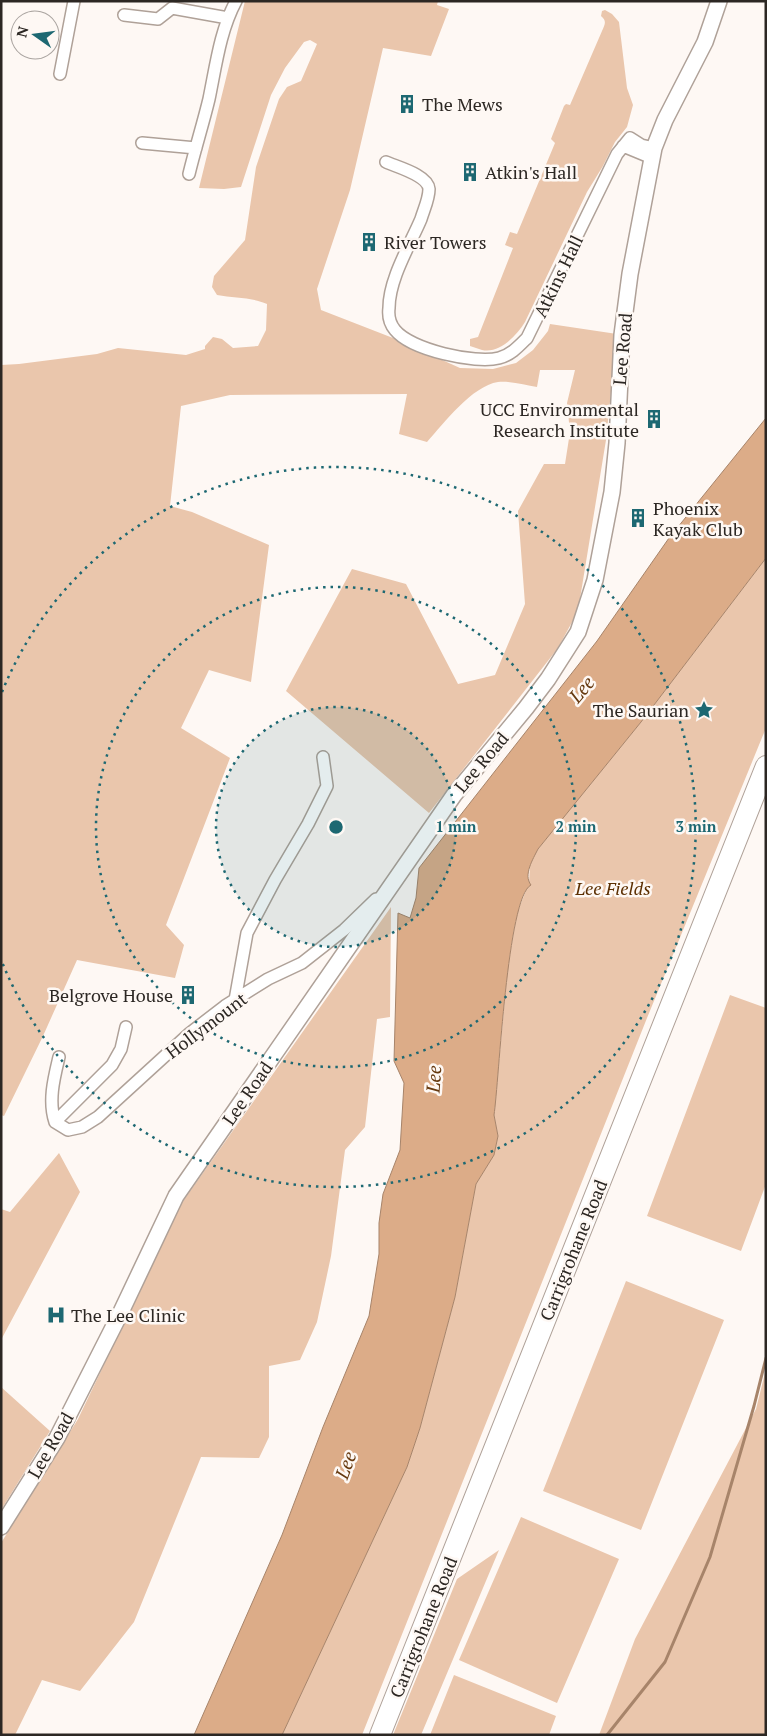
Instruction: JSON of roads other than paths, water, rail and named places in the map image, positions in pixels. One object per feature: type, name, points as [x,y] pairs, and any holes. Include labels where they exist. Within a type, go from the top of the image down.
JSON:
[{"type":"highway","name":"Carrigrohane Road","points":[[380,1735],[766,766]]},
{"type":"street","points":[[60,74],[74,1]]},
{"type":"street","points":[[189,174],[228,18],[236,1]]},
{"type":"street","name":"Lee Road","points":[[1,1527],[57,1438],[121,1312],[176,1196],[454,795],[548,679],[578,632],[595,580],[613,485],[622,335],[630,274],[653,153],[665,120],[705,42],[719,1]]},
{"type":"street","points":[[124,15],[158,19],[165,15],[172,5],[228,18]]},
{"type":"street","name":"Atkins Hall","points":[[386,162],[420,176],[428,185],[429,190],[427,203],[390,295],[388,309],[394,329],[413,343],[431,349],[457,356],[488,360],[502,358],[527,338],[617,154],[627,142],[641,145],[653,153]]},
{"type":"street","points":[[142,143],[196,148]]},
{"type":"street","points":[[235,1000],[247,933],[327,786],[323,757]]},
{"type":"street","name":"Hollymount","points":[[55,1122],[68,1130],[82,1127],[98,1117],[190,1033],[235,1000],[268,980],[302,963],[344,930],[379,896],[384,895]]},
{"type":"street","points":[[55,1122],[112,1065],[119,1054],[126,1027]]},
{"type":"street","points":[[55,1122],[52,1098],[59,1057]]},
{"type":"water","name":"Lee","points":[[766,418],[766,558],[641,722],[538,849],[528,872],[531,885],[523,897],[516,921],[505,992],[494,1115],[498,1136],[494,1155],[476,1184],[455,1297],[420,1428],[407,1467],[282,1735],[194,1735],[282,1535],[323,1427],[369,1316],[379,1254],[379,1223],[383,1194],[400,1150],[404,1083],[394,1061],[398,913],[410,918],[416,898],[419,868],[597,641],[669,538]]},
{"type":"waterway","points":[[607,1735],[665,1662],[710,1557],[766,1358]]},
{"type":"place","name":"The Mews","points":[[407,104]]},
{"type":"place","name":"Atkin's Hall","points":[[470,172]]},
{"type":"place","name":"River Towers","points":[[369,242]]},
{"type":"place","name":"UCC Environmental Research Institute","points":[[654,419]]},
{"type":"place","name":"Phoenix Kayak Club","points":[[638,518]]},
{"type":"place","name":"The Saurian","points":[[704,710]]},
{"type":"place","name":"Belgrove House","points":[[188,995]]},
{"type":"place","name":"The Lee Clinic","points":[[56,1315]]},
{"type":"park label","name":"Lee Fields","points":[[613,888]]}]
